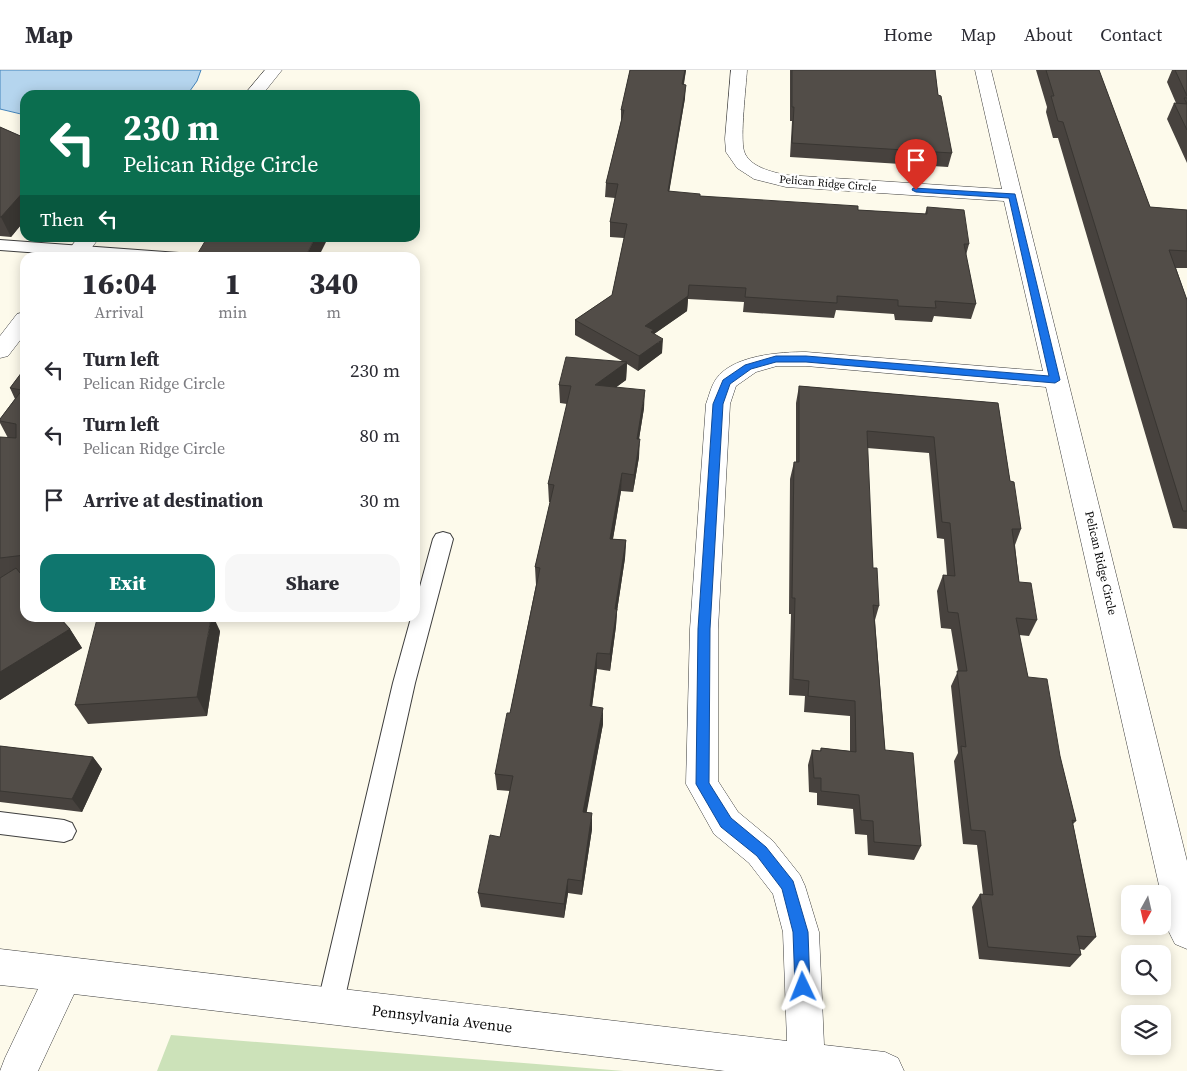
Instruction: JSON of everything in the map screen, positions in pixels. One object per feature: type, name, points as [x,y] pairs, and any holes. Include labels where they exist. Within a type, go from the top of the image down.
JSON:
[{"type":"street","points":[[258,90],[274,70]]},
{"type":"street","name":"Pelican Ridge Circle","points":[[739,70],[734,139],[735,152],[744,164],[761,174],[786,181],[804,183],[1012,196]]},
{"type":"street","name":"Pelican Ridge Circle","points":[[983,70],[1187,932]]},
{"type":"street","points":[[0,351],[20,325]]},
{"type":"street","points":[[807,1066],[800,932],[788,886],[762,852],[726,823],[702,784],[704,629],[718,404],[726,382],[748,367],[776,359],[806,359],[1055,380]]},
{"type":"street","name":"Pennsylvania Avenue","points":[[0,967],[807,1066],[885,1071]]},
{"type":"street","points":[[18,1071],[65,974]]},
{"type":"lane","points":[[0,245],[80,248],[120,252]]},
{"type":"lane","points":[[330,1006],[404,683],[443,539]]},
{"type":"lane","points":[[0,823],[64,831]]},
{"type":"green space","points":[[171,1035],[231,1040],[624,1071],[157,1071]]},
{"type":"water","points":[[0,70],[201,70],[197,81],[191,90],[20,90],[20,114],[0,109]]},
{"type":"building","points":[[630,70],[685,70],[682,84],[686,85],[668,191],[700,194],[700,196],[858,206],[858,210],[927,214],[927,207],[964,210],[969,244],[964,244],[976,304],[935,301],[936,308],[898,306],[898,300],[837,296],[837,303],[745,297],[746,288],[689,285],[688,296],[645,326],[654,330],[651,332],[663,339],[639,356],[575,320],[612,295],[627,224],[610,222],[618,184],[606,183],[624,110],[621,110]]},
{"type":"building","points":[[792,70],[935,70],[938,95],[941,96],[952,153],[792,143],[794,107],[792,107]]},
{"type":"building","points":[[1046,70],[1099,70],[1150,207],[1187,210],[1187,251],[1169,250],[1187,300],[1187,511],[1183,511],[1063,122],[1058,121],[1051,96],[1054,96]]},
{"type":"building","points":[[1175,70],[1187,70],[1187,96]]},
{"type":"building","points":[[1174,103],[1187,104],[1187,130]]},
{"type":"building","points":[[0,127],[20,136],[20,196],[0,217]]},
{"type":"building","points":[[205,242],[313,242],[308,252],[199,252]]},
{"type":"building","points":[[566,357],[627,362],[595,385],[645,390],[637,439],[640,439],[634,475],[622,473],[610,539],[626,540],[610,654],[597,653],[590,706],[603,708],[583,812],[592,813],[582,881],[568,879],[564,904],[478,893],[490,835],[500,837],[513,776],[495,774],[507,713],[510,713],[540,568],[535,567],[554,485],[548,484],[571,386],[559,385]]},
{"type":"building","points":[[20,375],[20,390],[10,388]]},
{"type":"building","points":[[799,386],[998,403],[1010,481],[1014,482],[1021,529],[1012,529],[1019,582],[1031,583],[1037,620],[1016,618],[1028,677],[1047,679],[1060,756],[1076,821],[1072,820],[1096,937],[1077,936],[1081,955],[988,947],[980,894],[993,895],[985,831],[971,830],[961,746],[966,747],[957,671],[967,671],[958,613],[948,612],[943,575],[955,576],[950,523],[942,522],[934,437],[867,431],[873,568],[877,568],[879,606],[873,605],[885,750],[913,753],[921,846],[874,842],[873,821],[861,820],[859,795],[821,791],[821,778],[814,778],[812,750],[821,751],[821,748],[856,752],[855,701],[808,696],[809,681],[793,679],[795,598],[792,598],[794,462],[799,462]]},
{"type":"building","points":[[20,393],[20,556],[0,558],[0,437],[16,438],[16,424],[0,421]]},
{"type":"building","points":[[16,568],[20,573],[20,622],[64,622],[70,629],[0,672],[0,578]]},
{"type":"building","points":[[96,622],[210,622],[197,697],[75,705]]},
{"type":"building","points":[[0,746],[93,757],[72,799],[0,791]]},
{"type":"route","points":[[803,987],[800,932],[788,886],[762,852],[726,823],[702,784],[704,629],[718,404],[726,382],[748,367],[776,359],[806,359],[1055,380],[1012,196],[916,190]]}]
